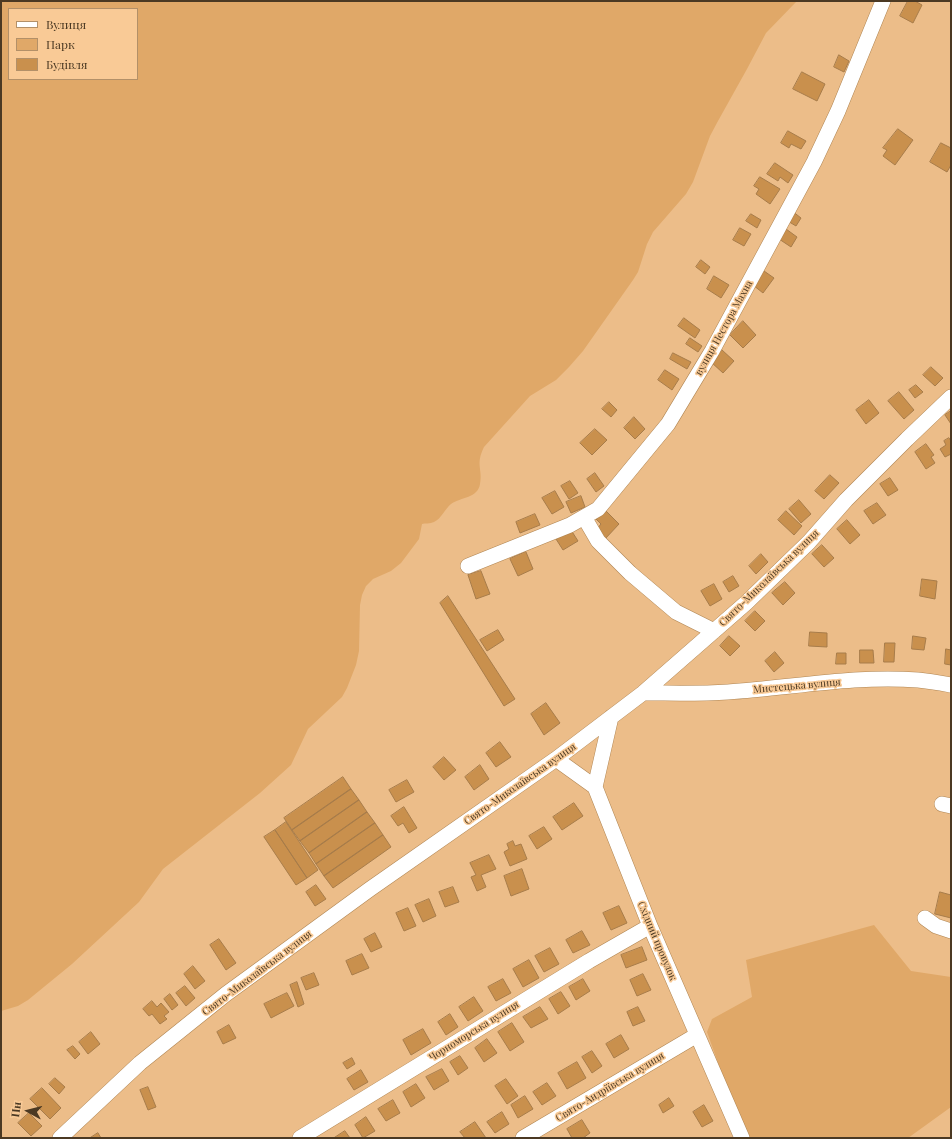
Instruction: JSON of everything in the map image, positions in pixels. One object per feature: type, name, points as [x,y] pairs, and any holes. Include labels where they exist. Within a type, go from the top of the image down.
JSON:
[{"type":"street","name":"вулиця Нестора Махна","points":[[468,566],[570,525],[598,509],[668,424],[712,351],[814,162],[838,112],[882,1]]},
{"type":"street","name":"Свято-Миколаївська вулиця","points":[[60,1138],[140,1063],[226,994],[370,889],[556,759],[643,693],[746,603],[808,542],[846,500],[951,397]]},
{"type":"street","points":[[584,517],[598,541],[636,578],[676,612],[714,631]]},
{"type":"street","name":"Мистецька вулиця","points":[[643,693],[691,694],[729,692],[876,679],[918,680],[951,685]]},
{"type":"street","points":[[556,759],[595,787],[611,717]]},
{"type":"street","name":"Східний провулок","points":[[595,787],[650,926],[742,1138]]},
{"type":"street","points":[[925,918],[936,926],[951,930]]},
{"type":"street","name":"Чорноморська вулиця","points":[[300,1138],[582,965],[650,926]]},
{"type":"street","name":"Свято-Андріївська вулиця","points":[[523,1138],[697,1035]]},
{"type":"green space","points":[[1,1],[797,1],[766,33],[710,136],[693,182],[686,194],[653,232],[647,244],[638,272],[583,351],[556,380],[530,396],[484,447],[480,458],[481,479],[479,489],[473,495],[451,504],[436,521],[422,524],[419,539],[401,563],[391,571],[373,579],[366,586],[360,605],[359,651],[356,665],[347,688],[342,697],[308,729],[291,765],[260,793],[163,869],[139,902],[72,964],[28,1000],[18,1006],[1,1011]]},
{"type":"green space","points":[[874,925],[911,971],[951,977],[951,1107],[908,1138],[745,1138],[707,1032],[712,1019],[752,997],[746,960]]},
{"type":"building","points":[[908,1],[915,1],[922,5],[913,23],[900,16]]},
{"type":"building","points":[[839,55],[849,61],[844,72],[834,67]]},
{"type":"building","points":[[802,72],[825,84],[817,101],[793,89]]},
{"type":"building","points":[[898,129],[913,140],[895,165],[883,156],[887,150],[883,148]]},
{"type":"building","points":[[788,131],[806,141],[801,149],[791,144],[789,148],[781,143]]},
{"type":"building","points":[[941,143],[951,148],[951,165],[947,172],[930,162]]},
{"type":"building","points":[[775,163],[793,175],[788,183],[780,177],[778,181],[767,174]]},
{"type":"building","points":[[760,177],[780,189],[770,204],[756,194],[759,189],[754,186]]},
{"type":"building","points":[[792,211],[801,218],[796,226],[786,220]]},
{"type":"building","points":[[751,214],[761,220],[757,228],[746,221]]},
{"type":"building","points":[[740,228],[751,234],[744,246],[733,240]]},
{"type":"building","points":[[786,229],[797,237],[791,247],[779,239]]},
{"type":"building","points":[[701,260],[710,267],[705,274],[696,267]]},
{"type":"building","points":[[764,271],[774,278],[763,293],[753,285]]},
{"type":"building","points":[[714,276],[729,285],[721,298],[707,289]]},
{"type":"building","points":[[684,318],[700,330],[695,338],[678,326]]},
{"type":"building","points":[[743,321],[756,335],[743,348],[730,335]]},
{"type":"building","points":[[690,338],[702,346],[698,352],[686,344]]},
{"type":"building","points":[[722,350],[734,361],[723,373],[711,362]]},
{"type":"building","points":[[673,353],[691,362],[687,369],[670,359]]},
{"type":"building","points":[[931,367],[943,378],[935,386],[923,375]]},
{"type":"building","points":[[665,370],[679,379],[672,390],[658,380]]},
{"type":"building","points":[[916,385],[923,392],[915,398],[909,390]]},
{"type":"building","points":[[899,392],[914,410],[904,419],[888,401]]},
{"type":"building","points":[[869,400],[879,413],[866,424],[856,410]]},
{"type":"building","points":[[609,402],[617,410],[611,417],[602,409]]},
{"type":"building","points":[[951,411],[951,424],[945,415]]},
{"type":"building","points":[[634,417],[645,429],[635,439],[624,428]]},
{"type":"building","points":[[595,429],[607,440],[592,455],[580,443]]},
{"type":"building","points":[[949,438],[951,441],[951,454],[945,457],[940,449],[946,445],[944,441]]},
{"type":"building","points":[[926,444],[934,455],[931,457],[935,463],[926,469],[915,452]]},
{"type":"building","points":[[595,473],[604,486],[596,492],[587,479]]},
{"type":"building","points":[[830,475],[839,483],[824,499],[815,491]]},
{"type":"building","points":[[890,478],[898,490],[888,496],[880,484]]},
{"type":"building","points":[[570,481],[578,493],[569,499],[561,486]]},
{"type":"building","points":[[555,491],[564,507],[552,514],[542,498]]},
{"type":"building","points":[[581,496],[585,507],[571,513],[566,502]]},
{"type":"building","points":[[799,500],[811,514],[801,523],[789,509]]},
{"type":"building","points":[[877,503],[886,515],[873,524],[864,511]]},
{"type":"building","points":[[603,508],[619,524],[605,539],[596,530],[601,524],[594,517]]},
{"type":"building","points":[[786,511],[802,526],[794,535],[778,520]]},
{"type":"building","points":[[535,514],[540,525],[520,533],[516,522]]},
{"type":"building","points":[[847,520],[860,535],[850,544],[837,529]]},
{"type":"building","points":[[571,530],[578,541],[563,550],[556,539]]},
{"type":"building","points":[[822,545],[834,558],[824,567],[812,554]]},
{"type":"building","points":[[526,552],[533,569],[518,576],[510,559]]},
{"type":"building","points":[[761,554],[768,562],[756,574],[749,566]]},
{"type":"building","points":[[481,571],[490,594],[476,599],[468,575]]},
{"type":"building","points":[[733,576],[739,586],[729,592],[723,582]]},
{"type":"building","points":[[922,579],[937,581],[935,599],[920,596]]},
{"type":"building","points":[[785,582],[795,593],[783,605],[772,593]]},
{"type":"building","points":[[714,584],[722,599],[710,606],[701,591]]},
{"type":"building","points":[[448,596],[515,699],[504,706],[440,603]]},
{"type":"building","points":[[755,611],[765,621],[755,631],[745,621]]},
{"type":"building","points":[[498,630],[504,640],[487,651],[480,640]]},
{"type":"building","points":[[810,632],[827,633],[827,647],[809,646]]},
{"type":"building","points":[[729,636],[740,646],[730,656],[720,646]]},
{"type":"building","points":[[913,636],[926,638],[924,650],[912,649]]},
{"type":"building","points":[[885,643],[895,643],[894,662],[884,662]]},
{"type":"building","points":[[946,649],[951,650],[951,665],[945,664]]},
{"type":"building","points":[[860,650],[873,650],[874,663],[860,663]]},
{"type":"building","points":[[775,652],[784,663],[774,672],[765,661]]},
{"type":"building","points":[[837,653],[846,653],[846,664],[836,664]]},
{"type":"building","points":[[546,703],[560,723],[544,735],[531,714]]},
{"type":"building","points":[[500,742],[511,757],[496,767],[486,753]]},
{"type":"building","points":[[444,757],[456,770],[444,780],[433,767]]},
{"type":"building","points":[[480,765],[489,779],[474,790],[465,777]]},
{"type":"building","points":[[343,777],[351,789],[292,830],[284,818]]},
{"type":"building","points":[[407,780],[414,792],[396,802],[389,790]]},
{"type":"building","points":[[351,789],[359,800],[300,841],[292,830]]},
{"type":"building","points":[[359,800],[367,812],[309,853],[300,841]]},
{"type":"building","points":[[574,803],[583,816],[562,830],[553,817]]},
{"type":"building","points":[[404,807],[417,828],[409,833],[403,823],[398,826],[391,816]]},
{"type":"building","points":[[367,812],[375,823],[316,864],[309,853]]},
{"type":"building","points":[[286,822],[318,870],[307,878],[275,830]]},
{"type":"building","points":[[375,823],[383,835],[324,876],[316,864]]},
{"type":"building","points":[[544,827],[552,839],[537,849],[529,836]]},
{"type":"building","points":[[275,830],[307,878],[296,885],[264,837]]},
{"type":"building","points":[[383,835],[391,847],[333,888],[324,876]]},
{"type":"building","points":[[513,841],[515,846],[521,844],[527,859],[510,866],[504,852],[509,849],[507,844]]},
{"type":"building","points":[[489,855],[496,869],[481,875],[486,887],[477,891],[471,877],[476,875],[470,863]]},
{"type":"building","points":[[522,869],[529,889],[511,896],[504,876]]},
{"type":"building","points":[[316,885],[326,899],[315,906],[306,892]]},
{"type":"building","points":[[453,887],[459,902],[445,907],[439,892]]},
{"type":"building","points":[[940,892],[951,895],[951,918],[935,914]]},
{"type":"building","points":[[429,899],[436,916],[423,922],[415,905]]},
{"type":"building","points":[[619,906],[627,923],[611,930],[603,913]]},
{"type":"building","points":[[408,908],[416,926],[404,931],[396,913]]},
{"type":"building","points":[[582,931],[590,945],[573,953],[566,940]]},
{"type":"building","points":[[375,933],[382,947],[371,952],[364,939]]},
{"type":"building","points":[[219,939],[236,963],[226,970],[210,945]]},
{"type":"building","points":[[642,947],[647,960],[626,968],[621,955]]},
{"type":"building","points":[[550,948],[559,964],[544,972],[535,956]]},
{"type":"building","points":[[362,954],[369,968],[352,975],[346,961]]},
{"type":"building","points":[[529,960],[539,978],[523,987],[513,969]]},
{"type":"building","points":[[193,966],[205,981],[195,989],[184,974]]},
{"type":"building","points":[[314,973],[319,985],[306,990],[301,978]]},
{"type":"building","points":[[643,974],[651,990],[637,996],[630,980]]},
{"type":"building","points":[[503,979],[511,993],[496,1001],[488,987]]},
{"type":"building","points":[[583,979],[590,991],[576,1000],[569,987]]},
{"type":"building","points":[[297,982],[304,1004],[298,1007],[290,985]]},
{"type":"building","points":[[185,986],[195,998],[186,1006],[176,993]]},
{"type":"building","points":[[561,992],[570,1006],[558,1014],[549,999]]},
{"type":"building","points":[[287,993],[294,1006],[271,1018],[264,1004]]},
{"type":"building","points":[[170,994],[178,1005],[172,1010],[164,999]]},
{"type":"building","points":[[474,997],[483,1011],[468,1021],[459,1007]]},
{"type":"building","points":[[152,1001],[157,1007],[161,1003],[169,1012],[164,1016],[167,1019],[160,1024],[152,1014],[149,1016],[143,1009]]},
{"type":"building","points":[[540,1007],[548,1019],[531,1028],[523,1017]]},
{"type":"building","points":[[638,1007],[645,1021],[633,1026],[627,1012]]},
{"type":"building","points":[[450,1014],[458,1027],[446,1035],[438,1022]]},
{"type":"building","points":[[512,1023],[524,1042],[510,1051],[498,1032]]},
{"type":"building","points":[[229,1025],[236,1038],[223,1044],[217,1032]]},
{"type":"building","points":[[423,1029],[431,1043],[411,1055],[403,1040]]},
{"type":"building","points":[[91,1032],[100,1044],[88,1054],[79,1042]]},
{"type":"building","points":[[621,1035],[629,1049],[614,1058],[606,1044]]},
{"type":"building","points":[[487,1039],[497,1053],[484,1062],[475,1048]]},
{"type":"building","points":[[73,1046],[80,1054],[75,1059],[67,1050]]},
{"type":"building","points":[[592,1051],[602,1066],[592,1073],[582,1057]]},
{"type":"building","points":[[460,1056],[468,1068],[458,1075],[450,1062]]},
{"type":"building","points":[[352,1058],[355,1064],[347,1069],[343,1063]]},
{"type":"building","points":[[577,1062],[586,1078],[567,1089],[558,1073]]},
{"type":"building","points":[[442,1069],[449,1081],[434,1090],[426,1077]]},
{"type":"building","points":[[361,1070],[368,1082],[354,1090],[347,1079]]},
{"type":"building","points":[[55,1078],[65,1087],[59,1094],[49,1084]]},
{"type":"building","points":[[506,1079],[518,1096],[507,1104],[495,1086]]},
{"type":"building","points":[[547,1083],[556,1096],[542,1105],[533,1092]]},
{"type":"building","points":[[416,1084],[425,1098],[411,1107],[403,1092]]},
{"type":"building","points":[[148,1087],[156,1107],[148,1110],[140,1090]]},
{"type":"building","points":[[42,1088],[61,1108],[50,1119],[30,1099]]},
{"type":"building","points":[[525,1096],[533,1109],[518,1118],[511,1105]]},
{"type":"building","points":[[669,1098],[674,1106],[663,1113],[659,1105]]},
{"type":"building","points":[[393,1100],[400,1113],[386,1121],[378,1109]]},
{"type":"building","points":[[704,1105],[713,1121],[702,1127],[693,1112]]},
{"type":"building","points":[[502,1112],[509,1124],[495,1133],[487,1122]]},
{"type":"building","points":[[29,1113],[42,1126],[31,1136],[18,1123]]},
{"type":"building","points":[[366,1117],[375,1131],[363,1138],[355,1125]]},
{"type":"building","points":[[582,1120],[590,1133],[583,1138],[572,1138],[567,1129]]},
{"type":"building","points":[[475,1122],[486,1138],[465,1138],[460,1132]]},
{"type":"building","points":[[345,1131],[350,1138],[334,1138]]},
{"type":"building","points":[[98,1133],[101,1138],[90,1138]]}]
